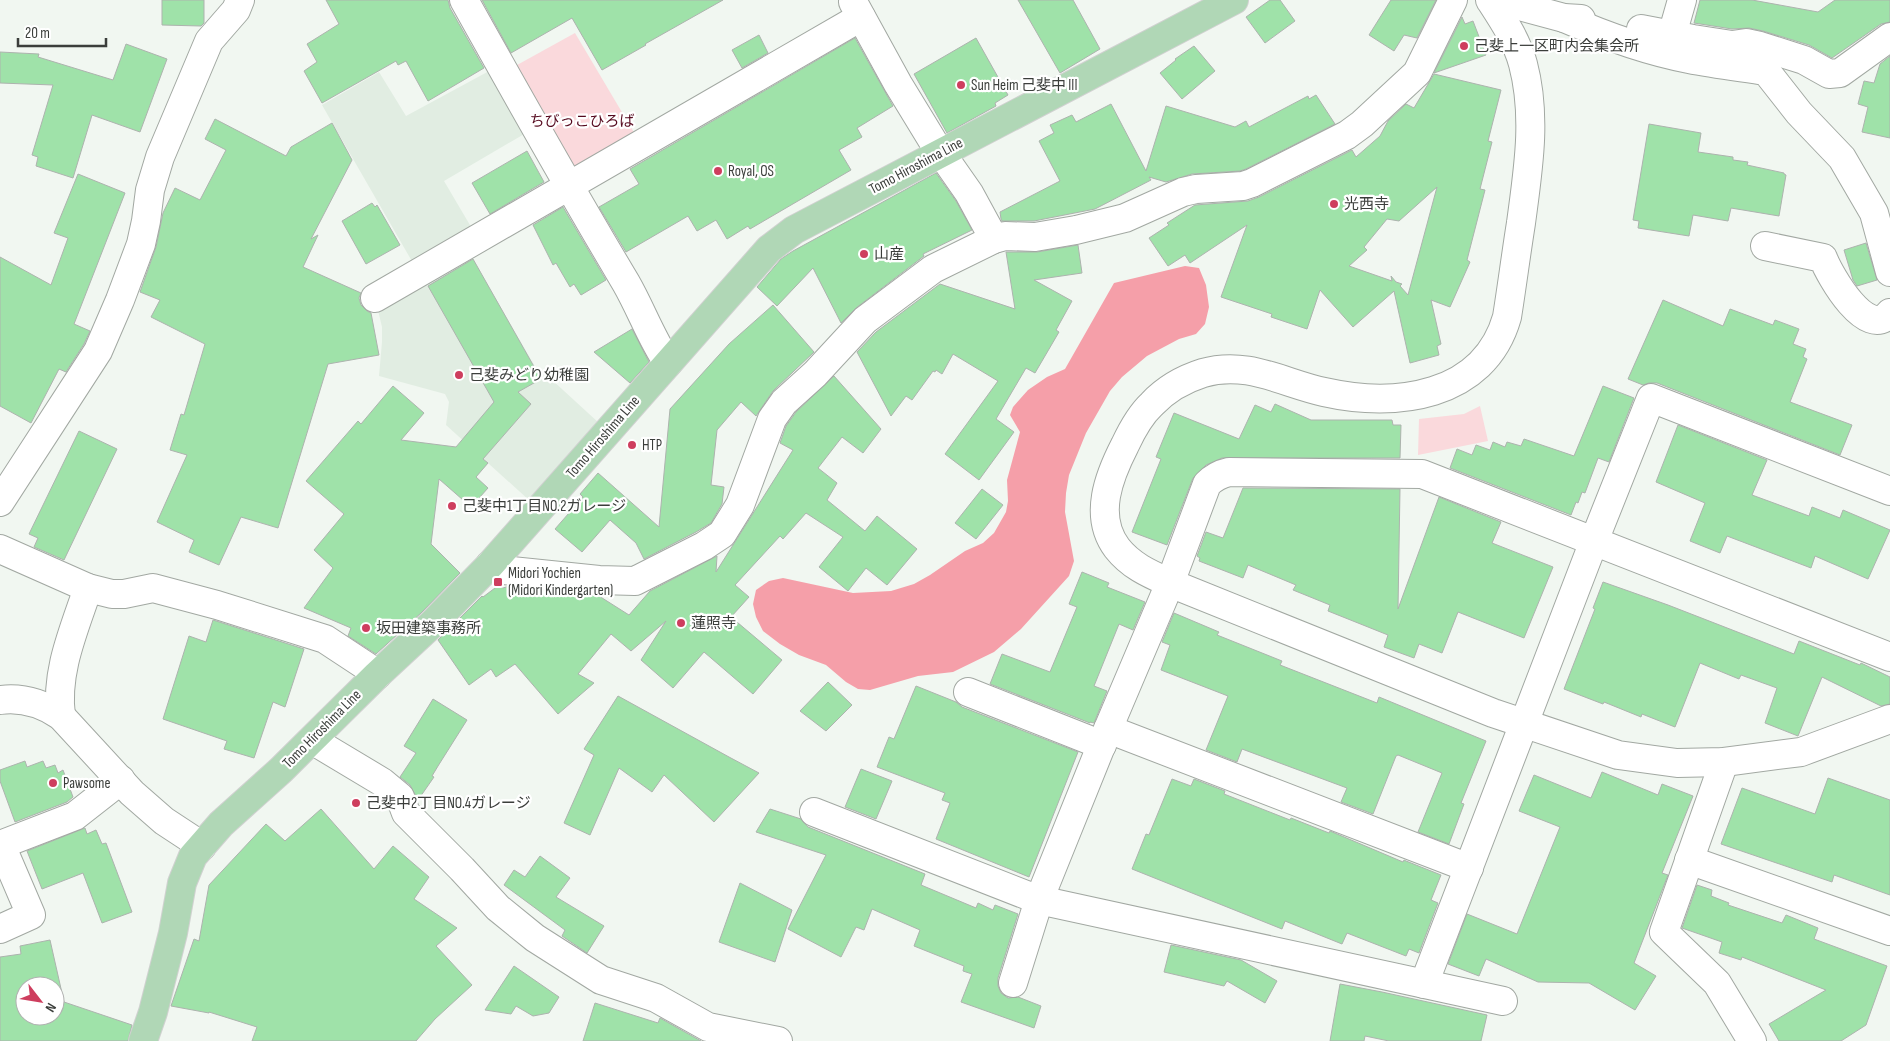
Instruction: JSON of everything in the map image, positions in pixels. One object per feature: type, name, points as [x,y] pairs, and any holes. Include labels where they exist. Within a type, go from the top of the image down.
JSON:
[{"type":"main road","name":"Tomo Hiroshima Line","points":[[143,1041],[153,1012],[173,934],[182,883],[193,856],[221,824],[312,740],[490,565],[769,249],[785,236],[1234,0]]},
{"type":"street","points":[[0,502],[98,351],[141,244],[150,190],[160,157],[208,41],[232,16],[240,0]]},
{"type":"street","points":[[464,0],[568,186],[635,298],[668,363]]},
{"type":"street","points":[[490,565],[502,570],[580,578],[635,581],[710,544],[722,534],[740,505],[772,419],[784,402],[815,374],[865,320],[933,268],[994,238],[1049,235],[1109,223],[1141,212],[1196,188],[1252,184],[1308,156],[1347,135],[1362,124],[1417,74],[1454,0]]},
{"type":"street","points":[[1490,0],[1509,30],[1523,63],[1528,85],[1532,130],[1512,292],[1504,330],[1497,342],[1476,368],[1457,381],[1437,391],[1406,397],[1356,398],[1322,392],[1264,373],[1233,368],[1206,372],[1180,382],[1159,396],[1142,415],[1122,450],[1107,486],[1104,510],[1109,534],[1116,547],[1138,568],[1170,582],[1524,725],[1618,755],[1677,763],[1724,762],[1801,752],[1890,719]]},
{"type":"street","points":[[1498,0],[1564,18],[1638,45],[1679,57],[1766,71],[1799,114],[1842,158],[1874,213],[1890,272]]},
{"type":"street","points":[[1672,35],[1682,0]]},
{"type":"street","points":[[375,298],[568,186],[857,8],[898,84],[969,193],[994,238]]},
{"type":"street","points":[[1564,18],[1595,19],[1718,43],[1760,46],[1804,60],[1829,74],[1840,73],[1890,37]]},
{"type":"street","points":[[1765,246],[1823,258],[1836,282],[1863,315],[1874,320],[1882,320],[1890,312]]},
{"type":"street","points":[[1424,984],[1651,398],[1890,491]]},
{"type":"street","points":[[1013,983],[1039,900],[1170,582],[1207,484],[1213,478],[1230,472],[1422,474],[1890,656]]},
{"type":"street","points":[[0,549],[88,588],[112,594],[124,594],[153,588],[217,605],[325,639],[377,675]]},
{"type":"street","points":[[61,716],[58,699],[59,683],[67,651],[88,588]]},
{"type":"street","points":[[968,692],[1105,737],[1469,868]]},
{"type":"street","points":[[0,700],[29,700],[50,708],[61,716],[132,793],[164,821],[202,846]]},
{"type":"street","points":[[312,740],[382,782],[400,797],[406,813],[498,908],[535,938],[601,980],[656,998],[708,1027],[778,1041]]},
{"type":"street","points":[[1724,762],[1664,932],[1717,983],[1752,1041]]},
{"type":"street","points":[[0,929],[31,916],[0,845],[75,816],[120,780]]},
{"type":"street","points":[[814,812],[1039,900],[1503,1001]]},
{"type":"street","points":[[1689,860],[1890,931]]},
{"type":"shaded area","points":[[491,70],[526,133],[444,181],[477,237],[417,270],[322,105],[379,72],[406,116]]},
{"type":"shaded area","name":"己斐みどり幼稚園","points":[[467,249],[544,382],[551,379],[599,423],[530,501],[446,425],[449,402],[445,394],[379,376],[382,327],[376,302]]},
{"type":"shaded area","points":[[1185,266],[1199,268],[1206,285],[1209,307],[1205,324],[1196,334],[1179,339],[1147,356],[1122,377],[1110,391],[1086,433],[1069,475],[1065,512],[1074,561],[1069,576],[1021,629],[994,652],[953,672],[918,676],[870,690],[858,689],[846,682],[826,665],[799,655],[763,631],[756,617],[753,604],[756,590],[769,581],[783,578],[853,593],[891,591],[914,584],[965,551],[983,543],[994,533],[1006,512],[1008,501],[1007,480],[1020,432],[1010,415],[1013,407],[1028,390],[1047,377],[1065,369],[1114,283]]},
{"type":"green space","name":"ちびっこひろば","points":[[575,33],[639,141],[569,179],[508,70]]},
{"type":"green space","points":[[1480,406],[1488,441],[1418,455],[1419,419],[1464,414]]},
{"type":"building","points":[[162,0],[204,0],[204,23],[201,26],[162,25]]},
{"type":"building","points":[[326,0],[448,0],[450,8],[484,68],[428,101],[406,61],[398,65],[396,61],[322,103],[304,71],[317,62],[307,44],[339,24]]},
{"type":"building","points":[[482,0],[723,0],[602,70],[572,18],[511,53]]},
{"type":"building","points":[[1018,0],[1073,0],[1100,49],[1060,73]]},
{"type":"building","points":[[1270,0],[1280,0],[1295,21],[1265,43],[1246,17]]},
{"type":"building","points":[[1391,0],[1436,0],[1417,38],[1404,35],[1394,51],[1369,35]]},
{"type":"building","points":[[1700,0],[1752,0],[1818,12],[1835,0],[1890,0],[1890,22],[1881,24],[1832,58],[1809,45],[1763,31],[1749,28],[1732,29],[1694,23]]},
{"type":"building","points":[[1462,17],[1465,24],[1473,21],[1486,55],[1434,73]]},
{"type":"building","points":[[759,35],[768,53],[742,68],[732,50]]},
{"type":"building","points":[[855,38],[893,106],[857,128],[862,137],[839,150],[851,170],[750,229],[748,226],[727,239],[716,220],[697,231],[688,216],[626,252],[599,207],[639,184],[630,169]]},
{"type":"building","name":"Sun Heim 己斐中 III","points":[[976,38],[1008,95],[995,103],[996,106],[947,133],[914,74]]},
{"type":"building","points":[[126,44],[167,59],[140,132],[92,115],[73,178],[36,166],[38,157],[32,155],[53,85],[0,83],[0,52],[39,54],[38,57],[113,80]]},
{"type":"building","points":[[1194,46],[1215,71],[1182,99],[1160,73],[1175,59]]},
{"type":"building","points":[[1890,56],[1890,138],[1862,132],[1868,107],[1858,104],[1864,81],[1874,83],[1880,64]]},
{"type":"building","points":[[1434,74],[1501,90],[1488,141],[1492,142],[1480,189],[1485,190],[1467,260],[1470,262],[1450,307],[1431,300],[1441,344],[1437,346],[1439,355],[1410,363],[1394,291],[1353,327],[1320,290],[1307,329],[1271,317],[1272,314],[1221,297],[1247,225],[1190,263],[1185,255],[1168,266],[1149,238],[1169,225],[1167,223],[1195,205],[1248,201],[1352,150],[1356,157],[1380,136],[1388,121],[1406,104],[1414,108]],"holes":[[[1437,187],[1408,295],[1400,286],[1402,284],[1396,282],[1391,276],[1392,281],[1349,266],[1367,250],[1364,247],[1387,219],[1399,221]]]},
{"type":"building","points":[[1316,95],[1335,124],[1246,169],[1192,174],[1166,182],[1149,177],[1151,180],[1095,209],[1034,221],[1002,221],[1001,219],[1000,212],[1060,181],[1039,141],[1054,133],[1050,125],[1072,115],[1076,122],[1111,104],[1146,171],[1166,106],[1235,127],[1246,121],[1249,127],[1308,96],[1309,99]]},
{"type":"building","points":[[215,119],[286,156],[291,147],[332,123],[352,160],[311,239],[318,235],[303,267],[361,293],[359,298],[361,305],[371,313],[379,355],[328,364],[278,528],[241,517],[219,565],[189,552],[194,540],[157,522],[187,455],[170,450],[181,414],[184,415],[205,344],[151,317],[160,300],[140,292],[156,247],[163,213],[175,188],[200,200],[226,150],[205,139]]},
{"type":"building","points":[[1649,124],[1701,133],[1698,152],[1733,157],[1733,160],[1748,162],[1747,165],[1784,173],[1786,175],[1779,216],[1731,208],[1728,221],[1693,215],[1689,236],[1638,228],[1639,221],[1633,220]]},
{"type":"building","points":[[527,151],[544,182],[490,214],[472,183]]},
{"type":"building","points":[[936,173],[956,201],[972,230],[923,254],[924,256],[856,308],[841,323],[813,268],[777,306],[757,287],[781,259],[793,251]]},
{"type":"building","points":[[78,174],[125,193],[74,324],[90,331],[66,372],[59,369],[31,423],[0,406],[0,257],[51,285],[68,238],[54,233]]},
{"type":"building","points":[[372,203],[375,207],[377,205],[400,245],[366,264],[342,221]]},
{"type":"building","points":[[563,207],[606,280],[581,295],[574,284],[570,287],[556,263],[553,265],[533,225]]},
{"type":"building","points":[[1866,243],[1877,280],[1857,286],[1853,280],[1844,250]]},
{"type":"building","points":[[1078,245],[1082,273],[1034,280],[1072,301],[1056,330],[1059,332],[1035,373],[1026,368],[996,419],[1014,432],[979,480],[945,454],[998,381],[953,354],[942,374],[936,370],[935,372],[933,371],[912,400],[906,396],[891,416],[857,352],[876,332],[940,284],[1015,309],[1006,252],[1037,252]]},
{"type":"building","points":[[473,259],[541,379],[518,392],[531,404],[483,459],[488,463],[476,477],[488,488],[471,507],[439,479],[431,544],[460,573],[421,613],[376,654],[348,636],[351,628],[304,608],[333,568],[314,550],[344,514],[306,481],[358,421],[361,424],[393,386],[424,413],[401,440],[456,447],[494,402],[428,286]]},
{"type":"building","points":[[1663,300],[1723,326],[1730,309],[1773,325],[1775,320],[1799,329],[1793,344],[1806,349],[1803,357],[1807,359],[1790,402],[1852,425],[1840,455],[1657,383],[1643,385],[1628,379]]},
{"type":"building","points":[[773,305],[814,352],[773,391],[756,416],[741,402],[717,430],[711,485],[724,487],[722,504],[711,523],[644,559],[636,543],[610,520],[582,552],[555,529],[583,497],[580,494],[598,473],[659,527],[670,409],[729,344]]},
{"type":"building","points":[[632,329],[649,362],[630,383],[594,352]]},
{"type":"building","points":[[834,376],[881,429],[863,453],[842,437],[818,468],[837,483],[827,500],[865,531],[877,516],[917,549],[887,585],[866,568],[848,591],[819,567],[843,537],[806,513],[783,539],[780,536],[735,585],[749,597],[731,617],[782,660],[753,694],[704,652],[673,688],[641,660],[666,621],[631,651],[611,634],[578,674],[594,683],[558,714],[515,664],[496,677],[491,669],[469,685],[438,640],[482,596],[499,585],[503,588],[509,586],[599,596],[629,615],[650,591],[717,556],[716,572],[793,450],[780,443],[786,426],[796,412]]},
{"type":"building","points":[[1603,386],[1634,398],[1609,462],[1598,458],[1585,493],[1582,492],[1571,515],[1450,468],[1457,449],[1472,455],[1476,445],[1490,450],[1493,442],[1505,447],[1507,442],[1521,446],[1524,439],[1574,456]]},
{"type":"building","points":[[1275,404],[1311,420],[1392,420],[1393,425],[1401,425],[1400,458],[1222,458],[1206,465],[1193,478],[1167,545],[1132,532],[1161,459],[1156,457],[1174,413],[1239,439],[1255,405],[1271,412]]},
{"type":"building","points":[[1678,425],[1767,460],[1752,495],[1809,516],[1812,507],[1840,518],[1843,510],[1890,530],[1868,579],[1815,556],[1811,568],[1727,536],[1720,553],[1690,541],[1705,503],[1656,482]]},
{"type":"building","points":[[79,431],[117,449],[64,560],[34,547],[38,538],[29,534]]},
{"type":"building","points":[[1243,488],[1400,489],[1398,609],[1439,497],[1501,522],[1492,543],[1553,567],[1524,638],[1458,612],[1442,653],[1419,644],[1414,658],[1384,647],[1388,635],[1328,611],[1330,605],[1293,590],[1296,585],[1248,565],[1243,578],[1199,561],[1200,558],[1197,556],[1206,532],[1223,538]]},
{"type":"building","points":[[982,489],[1003,505],[976,539],[955,523]]},
{"type":"building","points":[[1082,572],[1109,583],[1107,587],[1145,602],[1133,630],[1119,624],[1094,686],[1107,691],[1094,723],[990,684],[1002,654],[1050,672],[1077,607],[1069,604]]},
{"type":"building","points":[[1603,582],[1794,654],[1799,641],[1860,665],[1861,663],[1890,677],[1890,704],[1881,706],[1822,677],[1798,736],[1765,723],[1777,688],[1741,675],[1739,679],[1700,663],[1675,727],[1642,714],[1641,717],[1564,689],[1595,609],[1593,608]]},
{"type":"building","points":[[1174,613],[1219,632],[1217,635],[1282,661],[1280,665],[1377,703],[1379,697],[1486,741],[1461,803],[1464,804],[1449,844],[1418,832],[1442,773],[1398,755],[1373,814],[1341,802],[1347,788],[1242,749],[1237,762],[1206,750],[1228,696],[1161,670],[1170,645],[1162,642]]},
{"type":"building","points":[[213,620],[304,649],[285,707],[273,702],[254,758],[224,749],[227,741],[163,719],[189,636],[206,642]]},
{"type":"building","points":[[828,682],[852,705],[826,731],[800,711]]},
{"type":"building","points":[[916,686],[956,702],[962,707],[1078,752],[1029,877],[936,839],[950,803],[942,800],[945,793],[877,767],[889,737],[894,739]]},
{"type":"building","points":[[618,696],[759,773],[714,822],[664,775],[652,792],[619,768],[590,835],[564,823],[594,755],[584,749]]},
{"type":"building","points":[[433,699],[467,720],[432,776],[434,777],[418,800],[410,785],[400,777],[416,753],[404,746]]},
{"type":"building","points":[[25,761],[27,767],[43,761],[46,768],[55,765],[58,773],[63,770],[73,797],[67,802],[15,822],[0,781],[0,770]]},
{"type":"building","points":[[861,769],[892,781],[876,819],[845,807]]},
{"type":"building","points":[[1602,772],[1658,795],[1662,784],[1693,796],[1662,873],[1668,875],[1634,963],[1656,976],[1635,1010],[1589,983],[1538,982],[1486,959],[1479,976],[1448,964],[1467,914],[1517,934],[1560,827],[1519,811],[1534,775],[1591,798]]},
{"type":"building","points":[[1828,778],[1890,800],[1890,895],[1834,875],[1832,882],[1721,844],[1742,788],[1815,814]]},
{"type":"building","points":[[1172,779],[1191,786],[1194,779],[1225,791],[1224,794],[1290,820],[1291,818],[1329,833],[1330,831],[1403,862],[1404,860],[1441,875],[1431,900],[1438,903],[1419,953],[1409,949],[1406,956],[1347,933],[1342,944],[1285,921],[1282,929],[1132,869],[1146,834],[1149,835]]},
{"type":"building","points":[[321,809],[374,869],[393,846],[429,877],[414,899],[457,928],[436,946],[472,985],[435,1019],[416,1041],[252,1041],[257,1027],[209,1012],[171,1006],[194,939],[199,941],[209,885],[266,824],[285,841]]},
{"type":"building","points":[[770,809],[801,819],[808,827],[925,874],[921,885],[976,908],[978,903],[993,910],[995,905],[1018,914],[998,978],[998,986],[1001,993],[1008,998],[1018,997],[1041,1006],[1034,1028],[961,1002],[972,974],[963,971],[964,966],[914,946],[920,930],[872,909],[864,930],[856,927],[841,957],[788,929],[826,855],[756,832]]},
{"type":"building","points":[[85,828],[87,834],[96,830],[102,844],[106,843],[132,912],[102,923],[83,873],[42,889],[27,851]]},
{"type":"building","points":[[540,856],[570,878],[556,897],[604,926],[587,953],[562,936],[565,930],[504,885],[514,870],[525,877]]},
{"type":"building","points":[[740,883],[792,910],[775,962],[719,942]]},
{"type":"building","points":[[1697,885],[1712,890],[1711,896],[1729,903],[1728,905],[1782,923],[1786,915],[1818,928],[1814,939],[1887,966],[1866,1025],[1841,1041],[1779,1041],[1769,1024],[1826,990],[1742,957],[1741,960],[1719,953],[1722,942],[1682,928]]},
{"type":"building","points":[[50,940],[58,976],[15,976],[15,1026],[65,1026],[65,1002],[132,1025],[128,1041],[0,1041],[0,957],[21,954],[20,946]]},
{"type":"building","points":[[1171,945],[1241,960],[1277,981],[1265,1003],[1227,981],[1224,986],[1164,972]]},
{"type":"building","points":[[514,966],[559,997],[549,1013],[533,1016],[516,1006],[511,1014],[485,1010]]},
{"type":"building","points":[[1340,984],[1487,1015],[1481,1041],[1389,1041],[1365,1036],[1364,1041],[1330,1041]]},
{"type":"building","points":[[595,1003],[658,1023],[660,1018],[701,1041],[583,1041]]},
{"type":"place","name":"己斐上一区町内会集会所","points":[[1464,46]]},
{"type":"place","name":"Sun Heim 己斐中 III","points":[[961,85]]},
{"type":"place","name":"Royal, OS","points":[[718,171]]},
{"type":"place","name":"光西寺","points":[[1334,204]]},
{"type":"place","name":"山産","points":[[864,254]]},
{"type":"place","name":"己斐みどり幼稚園","points":[[459,375]]},
{"type":"place","name":"HTP","points":[[632,445]]},
{"type":"place","name":"己斐中1丁目NO.2ガレージ","points":[[452,506]]},
{"type":"place","name":"Midori Yochien (Midori Kindergarten)","points":[[498,582]]},
{"type":"place","name":"蓮照寺","points":[[681,623]]},
{"type":"place","name":"坂田建築事務所","points":[[366,628]]},
{"type":"place","name":"Pawsome","points":[[53,783]]},
{"type":"place","name":"己斐中2丁目NO.4ガレージ","points":[[356,803]]}]
